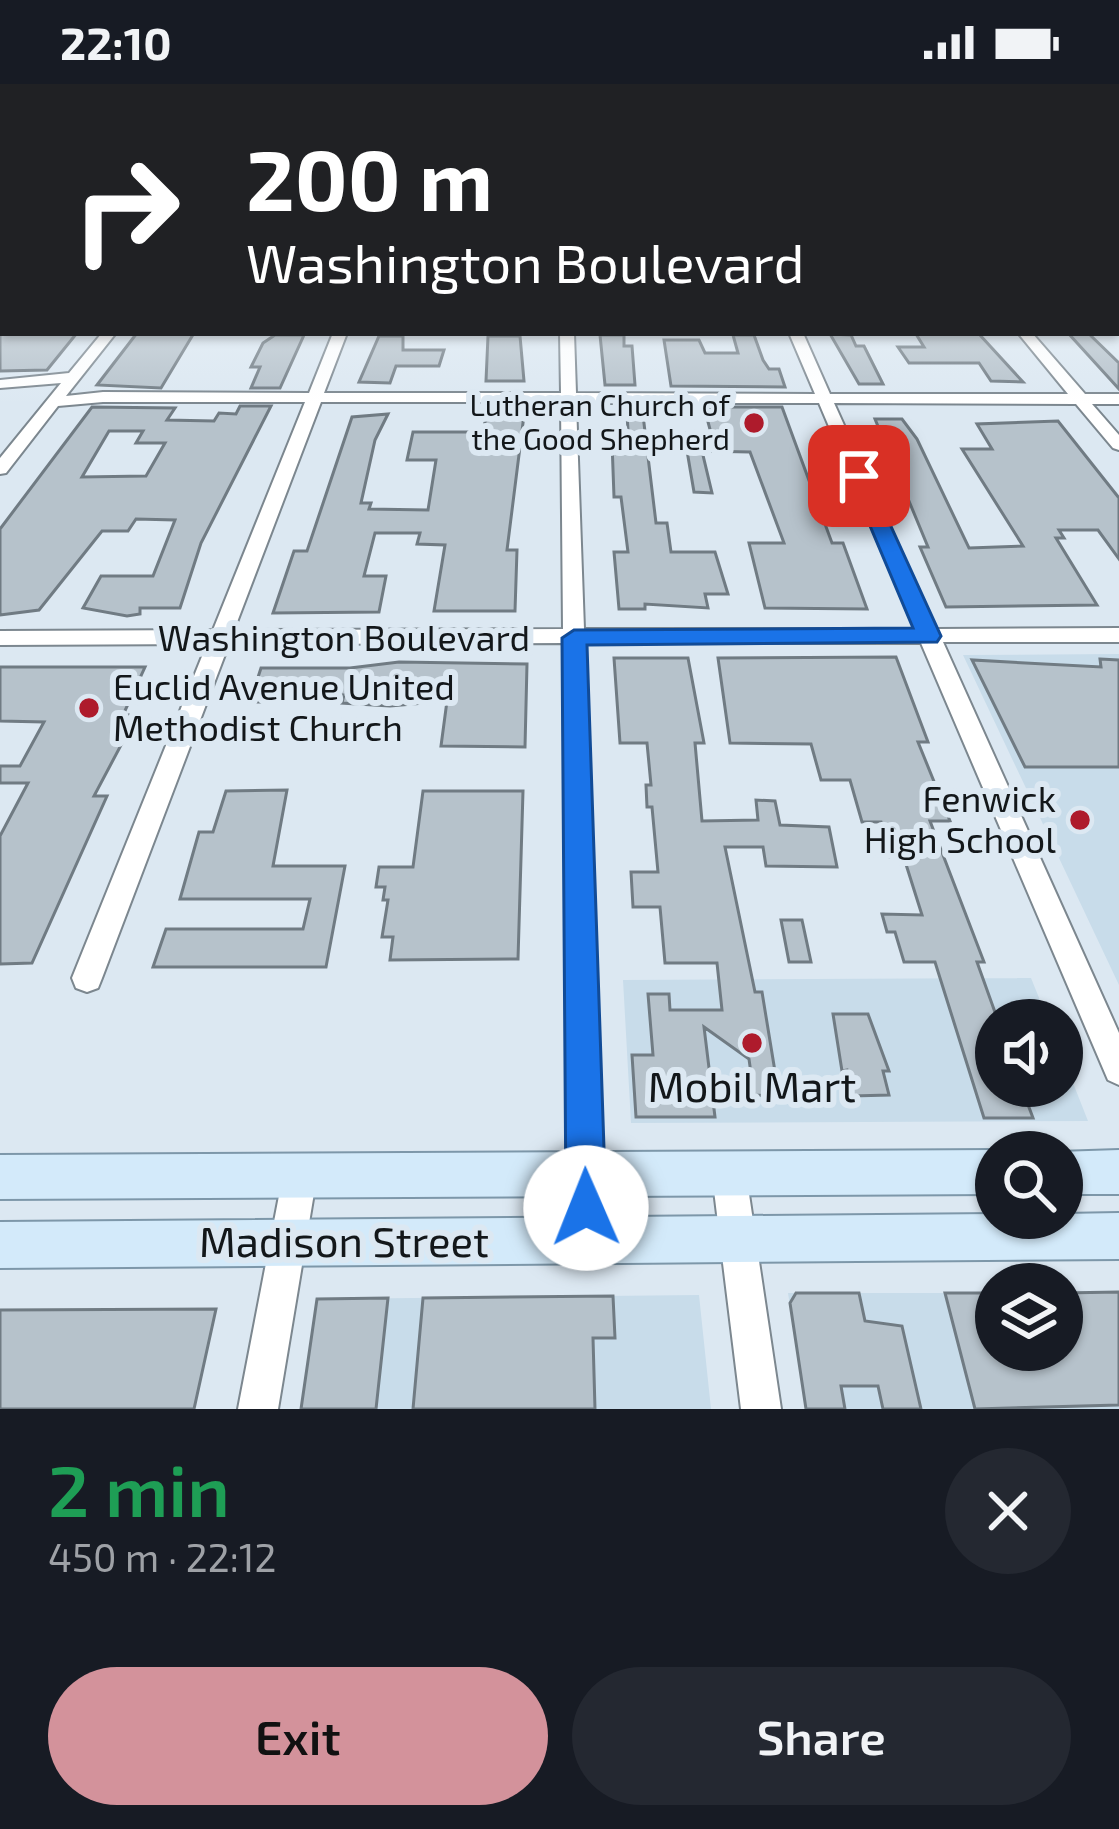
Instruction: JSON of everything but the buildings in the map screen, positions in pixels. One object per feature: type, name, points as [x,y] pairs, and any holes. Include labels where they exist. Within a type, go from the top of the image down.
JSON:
[{"type":"main road","name":"Madison Street","points":[[0,1177],[975,1172]]},
{"type":"main road","points":[[1083,1172],[1119,1172]]},
{"type":"main road","name":"Madison Street","points":[[0,1245],[1119,1236]]},
{"type":"street","points":[[0,469],[107,336]]},
{"type":"street","points":[[87,978],[339,336]]},
{"type":"street","points":[[567,336],[587,1241]]},
{"type":"street","points":[[797,336],[1119,1069]]},
{"type":"street","points":[[1028,336],[1119,445]]},
{"type":"street","points":[[0,384],[30,383],[62,391]]},
{"type":"street","points":[[30,383],[104,398],[1119,399]]},
{"type":"street","name":"Washington Boulevard","points":[[0,638],[1119,635]]},
{"type":"street","points":[[729,1174],[760,1409]]},
{"type":"street","points":[[258,1409],[300,1175]]},
{"type":"shaded area","name":"Fenwick High School","points":[[1119,654],[1119,985],[963,655]]},
{"type":"shaded area","points":[[1031,978],[1040,999],[975,999],[975,1107],[1082,1107],[1088,1121],[631,1123],[623,980]]},
{"type":"shaded area","points":[[788,1293],[975,1293],[975,1371],[1083,1371],[1083,1293],[1119,1293],[1119,1409],[806,1409]]},
{"type":"shaded area","points":[[699,1295],[711,1409],[301,1409],[317,1299]]},
{"type":"place","name":"Lutheran Church of the Good Shepherd","points":[[754,423]]},
{"type":"place","name":"Euclid Avenue United Methodist Church","points":[[89,708]]},
{"type":"place","name":"Fenwick High School","points":[[1080,820]]},
{"type":"place","name":"Mobil Mart","points":[[752,1043]]},
{"type":"route","points":[[586,1208],[574,638],[929,636],[859,476]]}]
